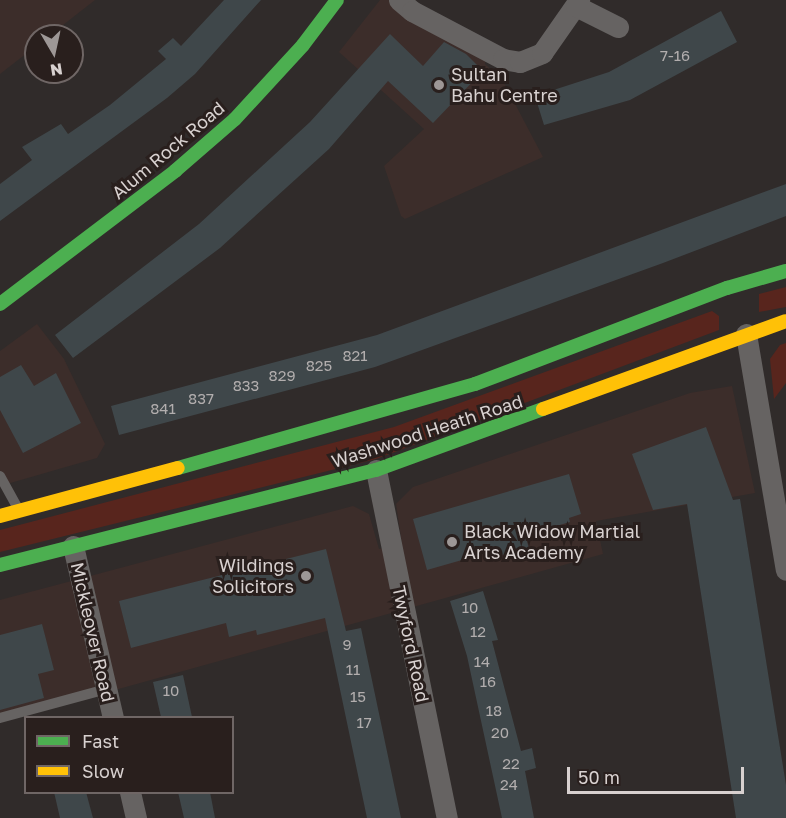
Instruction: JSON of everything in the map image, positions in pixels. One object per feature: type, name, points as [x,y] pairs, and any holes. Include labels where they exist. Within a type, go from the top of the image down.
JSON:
[{"type":"main road","name":"Alum Rock Road","points":[[0,304],[175,171],[235,118],[303,45],[337,0]]},
{"type":"main road","name":"Washwood Heath Road","points":[[0,516],[336,426],[475,384],[725,289],[786,271]]},
{"type":"main road","points":[[725,289],[739,319]]},
{"type":"main road","name":"Washwood Heath Road","points":[[0,565],[376,470],[739,319],[786,321]]},
{"type":"street","points":[[399,0],[412,11],[503,59],[520,62],[542,53],[577,3],[618,27]]},
{"type":"street","points":[[739,319],[786,570]]},
{"type":"street","name":"Twyford Road","points":[[376,470],[447,818]]},
{"type":"street","name":"Mickleover Road","points":[[74,546],[113,716]]},
{"type":"street","points":[[130,794],[136,818]]},
{"type":"lane","points":[[0,476],[19,511]]},
{"type":"lane","points":[[0,718],[107,689]]},
{"type":"shaded area","points":[[0,0],[95,0],[64,24],[24,24],[24,55],[0,74]]},
{"type":"shaded area","points":[[380,0],[394,0],[486,59],[485,64],[503,81],[543,157],[405,219],[401,216],[384,166],[424,129],[339,52]]},
{"type":"shaded area","points":[[786,287],[786,307],[759,312],[759,294]]},
{"type":"shaded area","points":[[712,311],[719,316],[719,330],[376,459],[0,552],[0,530],[394,427]]},
{"type":"shaded area","points":[[37,324],[64,359],[105,444],[97,458],[0,486],[0,351]]},
{"type":"shaded area","points":[[786,343],[786,383],[774,399],[770,359],[780,345]]},
{"type":"shaded area","points":[[732,386],[755,493],[596,521],[603,554],[0,722],[0,600],[353,506],[369,514],[379,549],[402,544],[396,504],[413,487],[690,393]]},
{"type":"building","points":[[224,0],[261,0],[195,74],[167,98],[0,221],[0,184],[32,160],[22,147],[61,124],[68,134],[110,105],[166,59],[158,51],[173,38],[181,46]]},
{"type":"building","points":[[721,11],[737,42],[630,100],[544,125],[535,96],[609,72]]},
{"type":"building","points":[[390,34],[423,66],[444,42],[466,54],[483,71],[433,123],[388,81],[329,149],[220,248],[73,358],[55,335],[199,224],[310,122]]},
{"type":"building","points":[[786,184],[786,216],[663,263],[375,367],[119,435],[111,406],[377,335]]},
{"type":"building","points":[[21,365],[34,386],[56,373],[81,423],[23,453],[0,410],[0,377]]},
{"type":"building","points":[[706,427],[733,500],[740,499],[786,785],[786,818],[736,818],[687,504],[653,510],[632,454]]},
{"type":"building","points":[[569,474],[581,514],[569,518],[570,522],[525,535],[529,548],[499,556],[497,550],[427,570],[413,519]]},
{"type":"building","points":[[326,549],[346,631],[361,628],[401,818],[367,818],[325,618],[257,635],[256,630],[229,637],[226,623],[131,648],[119,601]]},
{"type":"building","points":[[483,591],[498,640],[492,641],[521,751],[532,748],[536,768],[525,771],[534,818],[502,818],[467,656],[450,601]]},
{"type":"building","points":[[42,624],[54,670],[38,674],[44,698],[0,710],[0,635]]},
{"type":"building","points":[[183,675],[192,716],[161,716],[153,682]]},
{"type":"building","points":[[54,794],[87,794],[93,818],[60,818]]},
{"type":"building","points":[[178,794],[210,794],[215,818],[184,818]]},
{"type":"traffic: fast","points":[[0,304],[175,171],[235,119],[303,45],[337,0]]},
{"type":"traffic: fast","points":[[178,468],[475,384],[727,288],[786,271]]},
{"type":"traffic: fast","points":[[0,565],[376,470],[543,409]]},
{"type":"traffic: slow","points":[[543,409],[786,321]]},
{"type":"traffic: slow","points":[[0,516],[178,468]]},
{"type":"place","name":"Sultan Bahu Centre","points":[[439,85]]},
{"type":"place","name":"Black Widow Martial Arts Academy","points":[[452,542]]},
{"type":"place","name":"Wildings Solicitors","points":[[306,576]]}]
